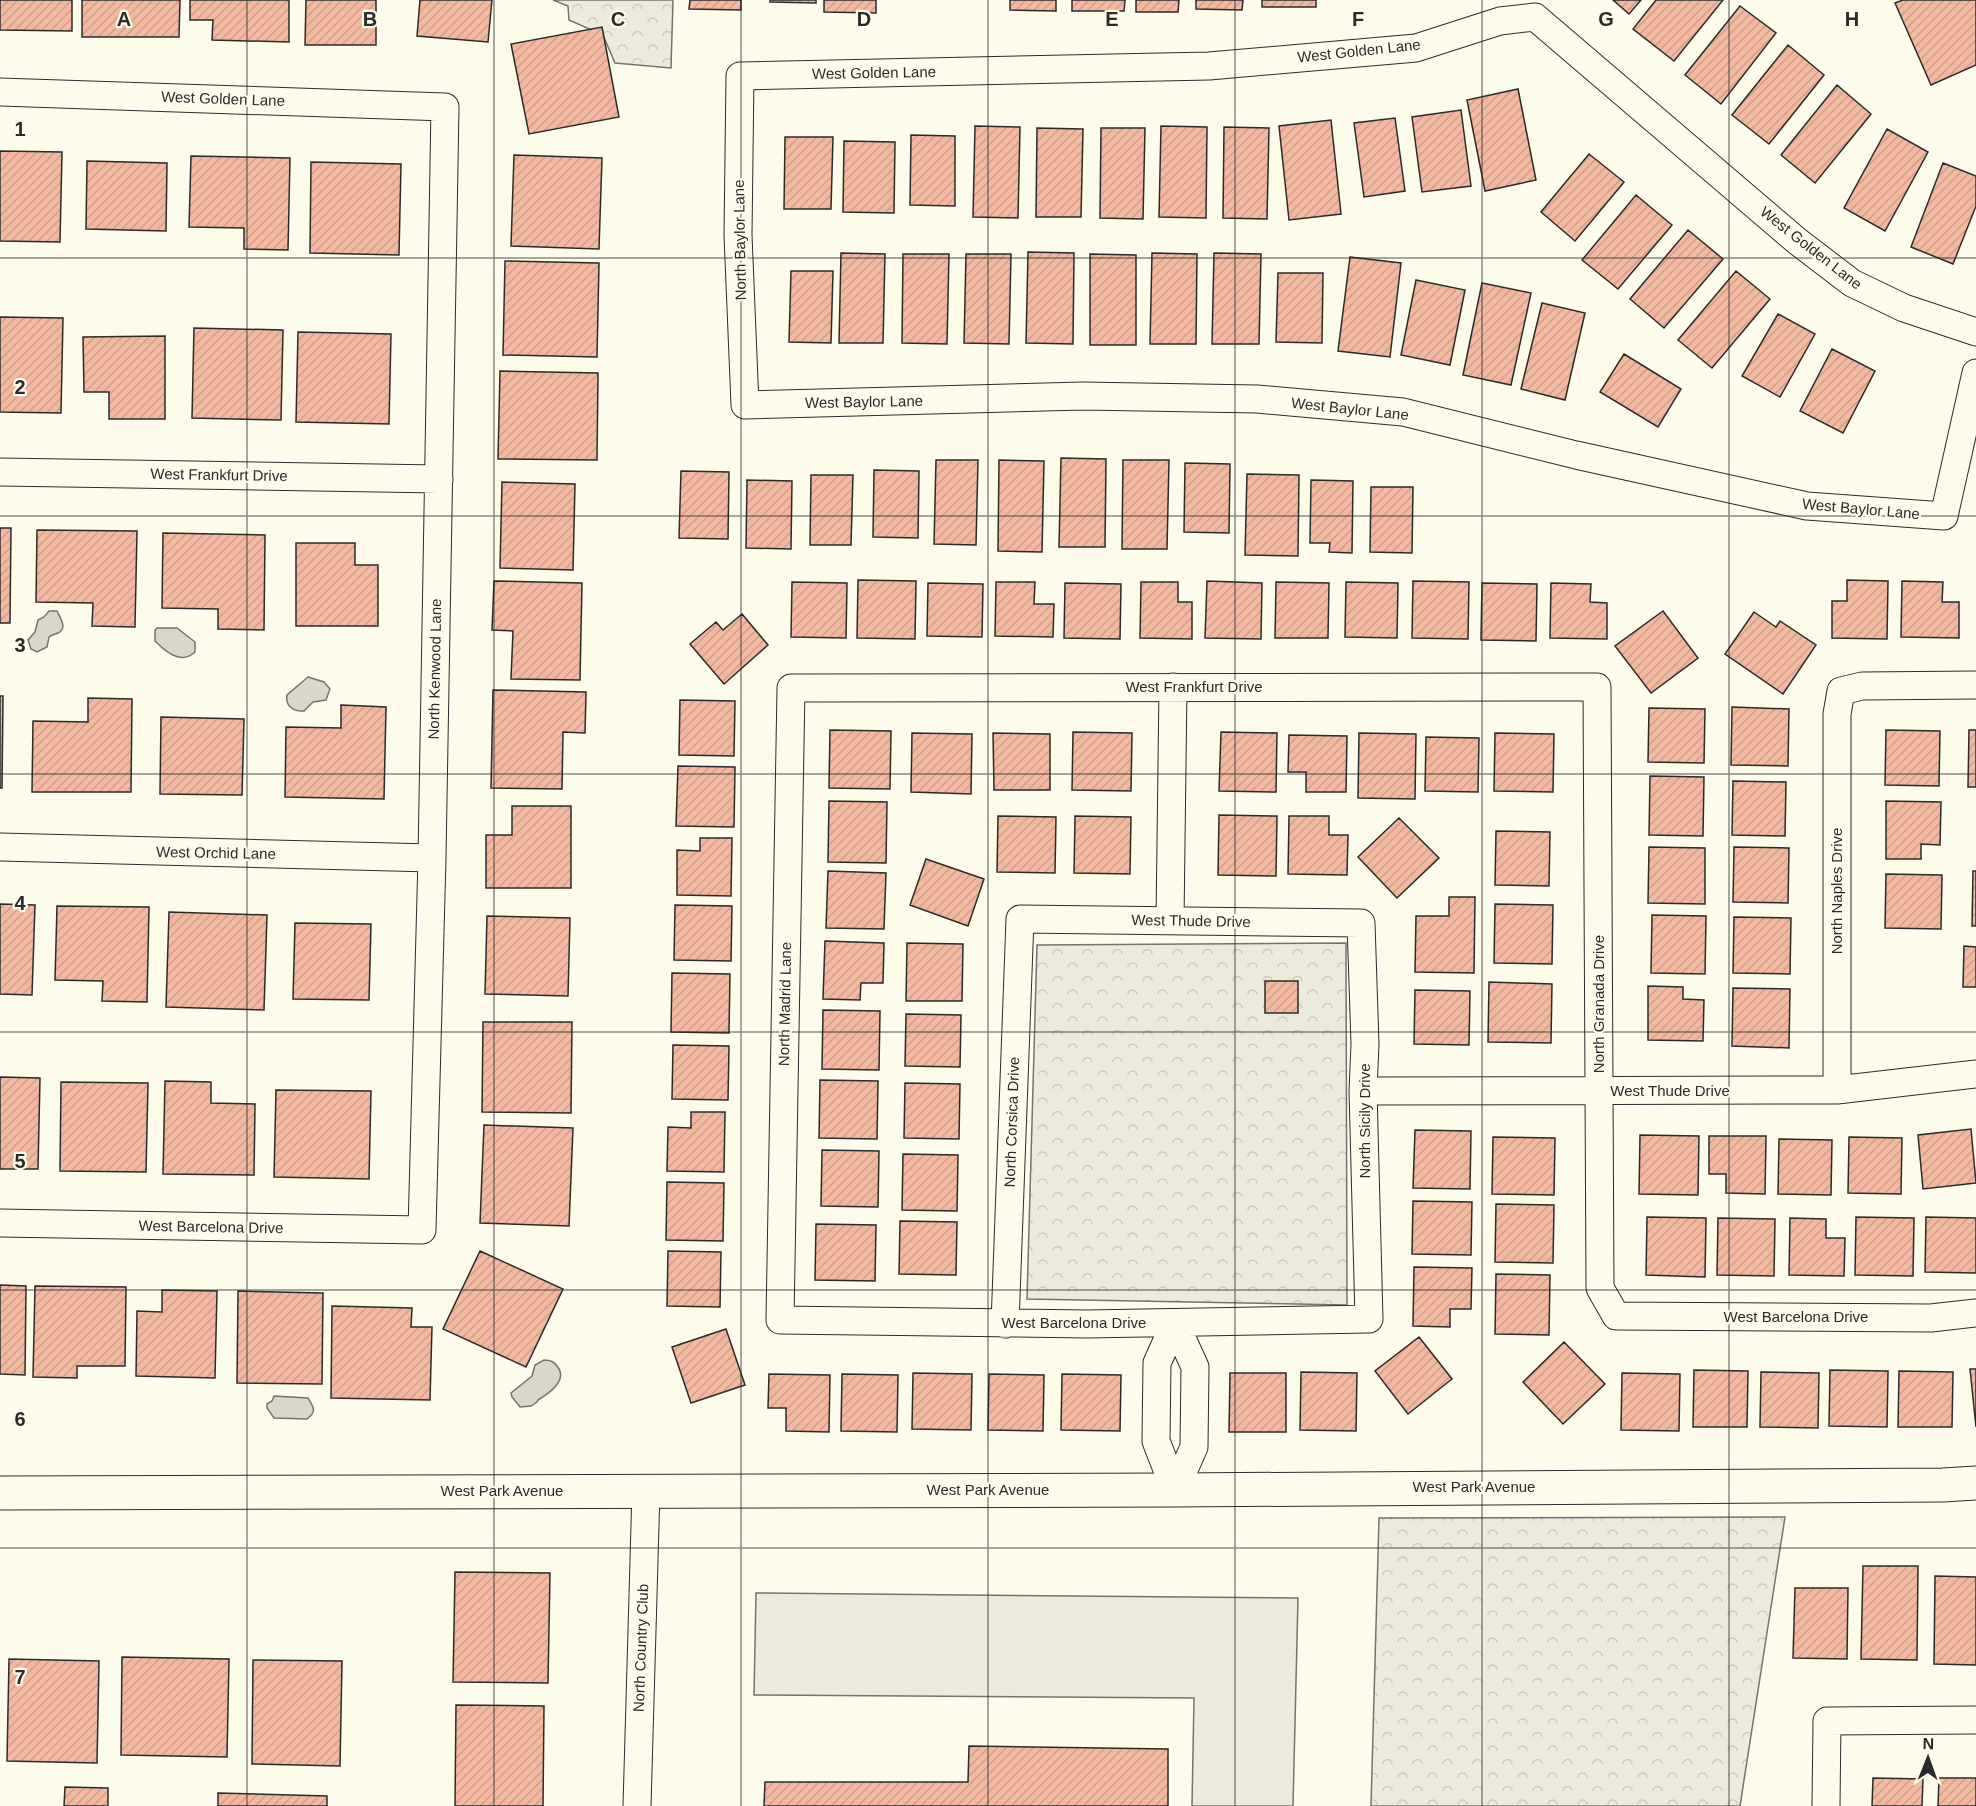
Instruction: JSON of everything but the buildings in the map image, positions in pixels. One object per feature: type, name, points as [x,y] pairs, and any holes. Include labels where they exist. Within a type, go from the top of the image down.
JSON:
[{"type":"street","name":"West Golden Lane","points":[[740,76],[1209,66],[1416,48],[1500,21],[1535,17],[1797,241],[1852,283],[1904,308],[1976,332]]},
{"type":"street","name":"North Baylor Lane","points":[[740,76],[738,235],[745,405]]},
{"type":"street","name":"West Golden Lane","points":[[0,92],[445,107]]},
{"type":"street","name":"North Kenwood Lane","points":[[422,1230],[432,858],[445,107]]},
{"type":"street","name":"West Baylor Lane","points":[[745,405],[1083,396],[1257,399],[1402,412],[1576,455],[1808,506],[1944,516],[1976,373]]},
{"type":"street","name":"West Frankfurt Drive","points":[[0,472],[439,479]]},
{"type":"street","name":"North Naples Drive","points":[[1838,1090],[1837,714],[1841,691],[1862,686],[1976,685]]},
{"type":"street","points":[[1170,921],[1173,687]]},
{"type":"street","name":"West Frankfurt Drive","points":[[791,688],[1598,687]]},
{"type":"street","name":"North Granada Drive","points":[[1598,687],[1600,1288],[1616,1316]]},
{"type":"street","name":"North Madrid Lane","points":[[780,1320],[791,688]]},
{"type":"street","name":"West Orchid Lane","points":[[0,847],[432,858]]},
{"type":"street","name":"West Thude Drive","points":[[1020,919],[1361,923]]},
{"type":"street","name":"North Corsica Drive","points":[[1005,1324],[1020,919]]},
{"type":"street","name":"North Sicily Drive","points":[[1361,923],[1365,1044],[1363,1091],[1368,1319]]},
{"type":"street","name":"West Thude Drive","points":[[1363,1091],[1838,1090],[1976,1074]]},
{"type":"street","name":"West Barcelona Drive","points":[[0,1223],[422,1230]]},
{"type":"street","name":"West Barcelona Drive","points":[[1616,1316],[1931,1318],[1976,1313]]},
{"type":"street","name":"West Barcelona Drive","points":[[780,1320],[1005,1324],[1368,1319]]},
{"type":"street","points":[[1175,1323],[1157,1363],[1156,1441],[1175,1490]]},
{"type":"street","points":[[1175,1323],[1195,1367],[1195,1443],[1175,1490]]},
{"type":"street","name":"West Park Avenue","points":[[0,1493],[1175,1490],[1976,1483]]},
{"type":"street","name":"North Country Club","points":[[637,1806],[646,1490]]},
{"type":"street","points":[[1826,1806],[1827,1721],[1976,1720]]},
{"type":"green space","points":[[553,0],[673,0],[671,68],[615,63],[603,35],[569,20],[568,6]]},
{"type":"green space","points":[[1346,943],[1347,1305],[1027,1299],[1037,945]]},
{"type":"green space","points":[[1785,1517],[1740,1806],[1371,1806],[1379,1518]]},
{"type":"shaded area","points":[[49,611],[57,611],[62,628],[61,631],[49,637],[47,647],[37,652],[31,649],[28,640],[35,632],[38,620]]},
{"type":"shaded area","points":[[157,628],[177,628],[195,642],[195,652],[184,657],[169,653],[155,641]]},
{"type":"shaded area","points":[[308,677],[324,682],[330,689],[326,700],[313,702],[304,711],[294,709],[287,702],[287,695]]},
{"type":"shaded area","points":[[544,1360],[556,1364],[560,1371],[559,1381],[552,1390],[531,1406],[520,1407],[511,1393],[532,1376],[535,1365]]},
{"type":"shaded area","points":[[274,1396],[308,1398],[313,1407],[312,1414],[307,1419],[274,1418],[267,1404]]},
{"type":"shaded area","points":[[756,1593],[1298,1598],[1293,1806],[1192,1806],[1194,1698],[754,1695]]}]
